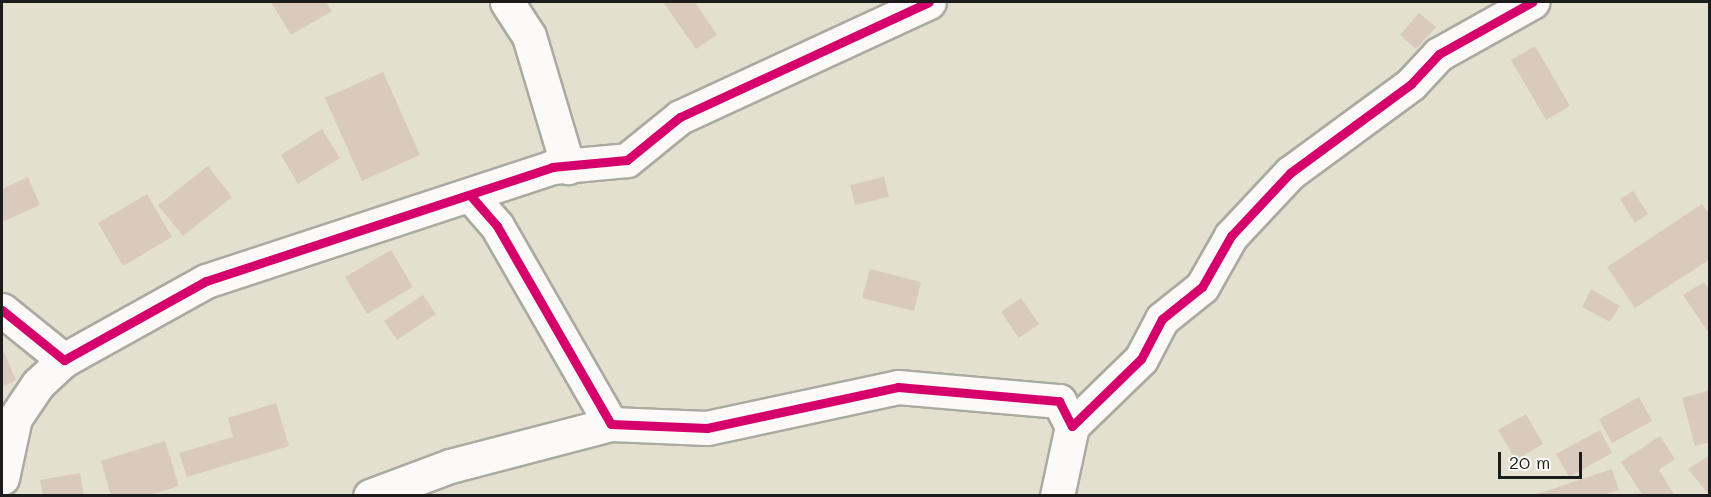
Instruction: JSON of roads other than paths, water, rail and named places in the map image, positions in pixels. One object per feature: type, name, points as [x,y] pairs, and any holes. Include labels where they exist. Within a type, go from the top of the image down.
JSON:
[{"type":"street","points":[[507,2],[529,36],[568,166]]},
{"type":"street","points":[[2,478],[15,418],[38,384],[64,360],[206,281],[470,195],[568,166],[627,160],[680,117],[929,2]]},
{"type":"street","points":[[1057,495],[1072,426],[1141,358],[1162,318],[1202,287],[1231,236],[1290,173],[1411,84],[1438,54],[1532,2]]},
{"type":"street","points":[[470,195],[497,226],[611,424]]},
{"type":"street","points":[[2,310],[64,360]]},
{"type":"street","points":[[370,495],[450,466],[611,424],[706,428],[898,387],[1059,401],[1072,426]]}]
